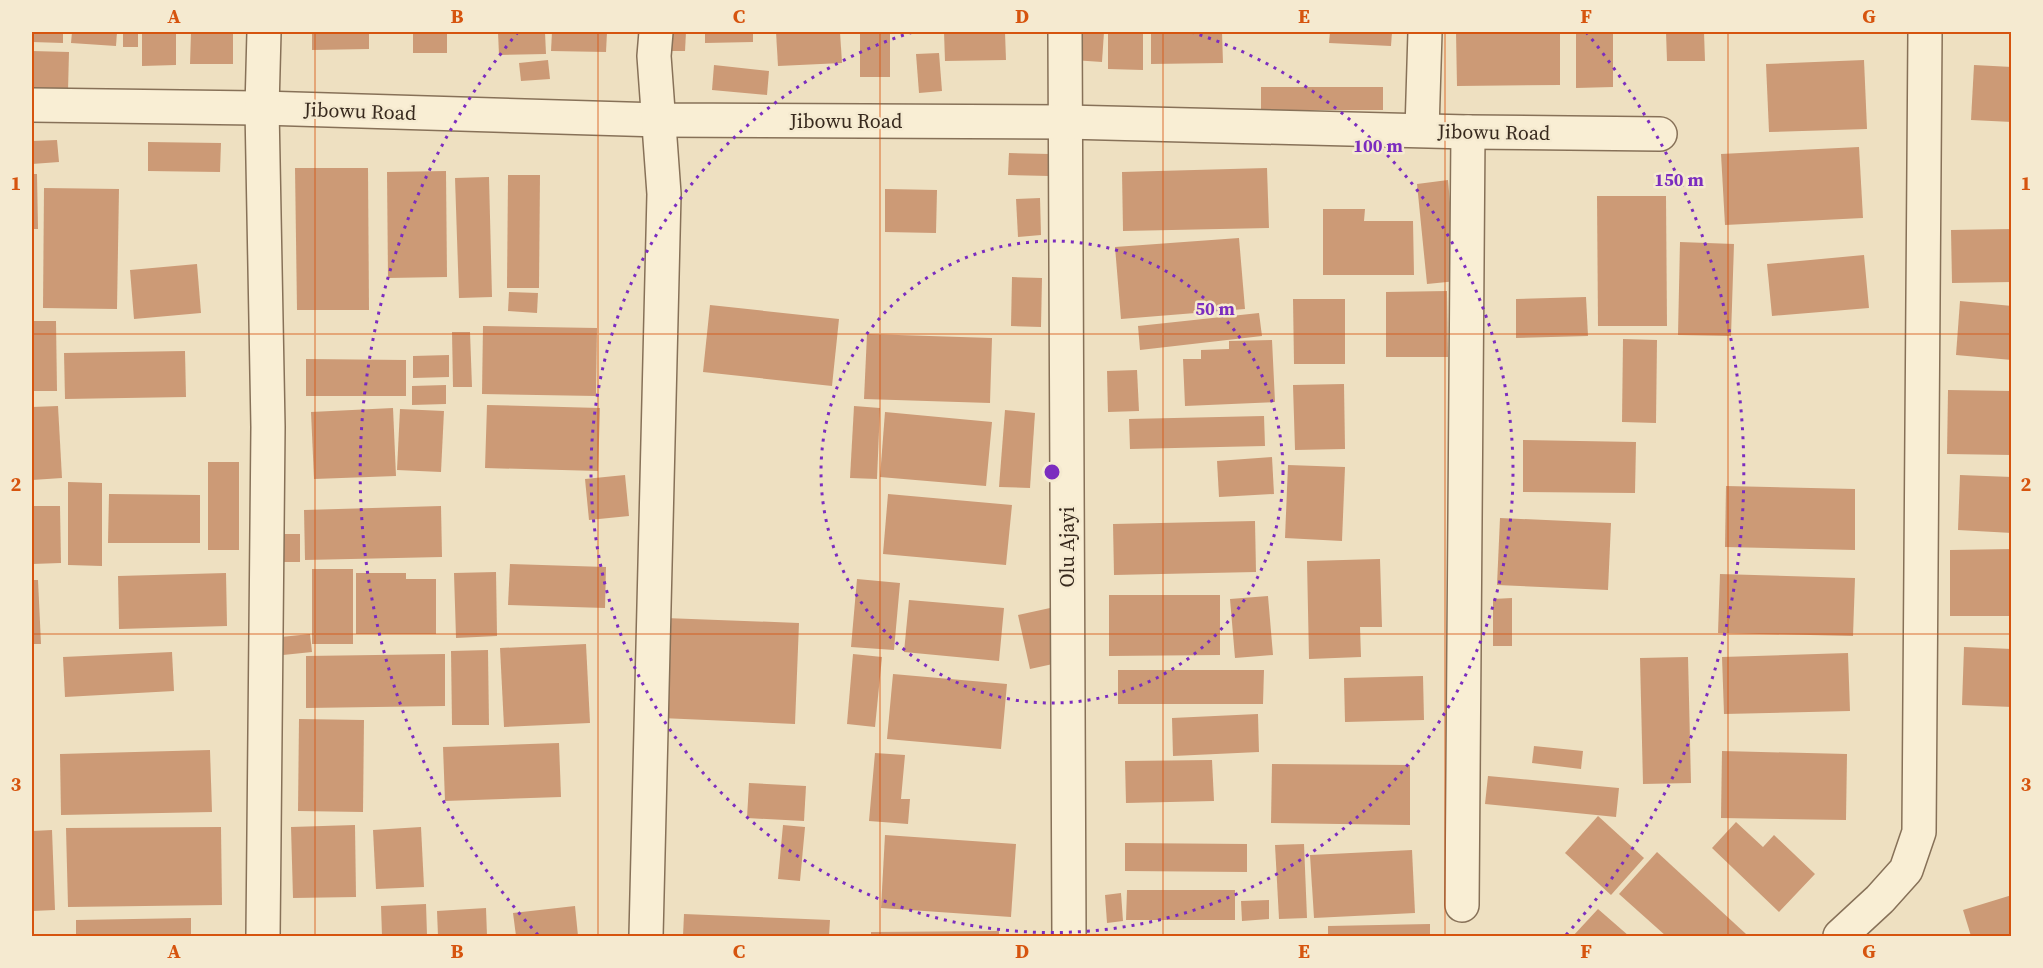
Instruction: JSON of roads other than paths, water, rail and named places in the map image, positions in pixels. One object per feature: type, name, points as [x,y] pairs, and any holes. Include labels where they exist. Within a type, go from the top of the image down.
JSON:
[{"type":"street","points":[[263,936],[268,426],[262,108],[264,32]]},
{"type":"street","points":[[646,936],[664,194],[654,56],[656,32]]},
{"type":"street","name":"Olu Ajayi","points":[[1065,32],[1069,936]]},
{"type":"street","points":[[1422,130],[1425,32]]},
{"type":"street","points":[[1840,936],[1880,899],[1906,870],[1919,832],[1925,32]]},
{"type":"street","name":"Jibowu Road","points":[[32,105],[262,108],[660,120],[1066,122],[1468,132],[1660,134]]},
{"type":"street","points":[[1462,905],[1468,132]]}]
